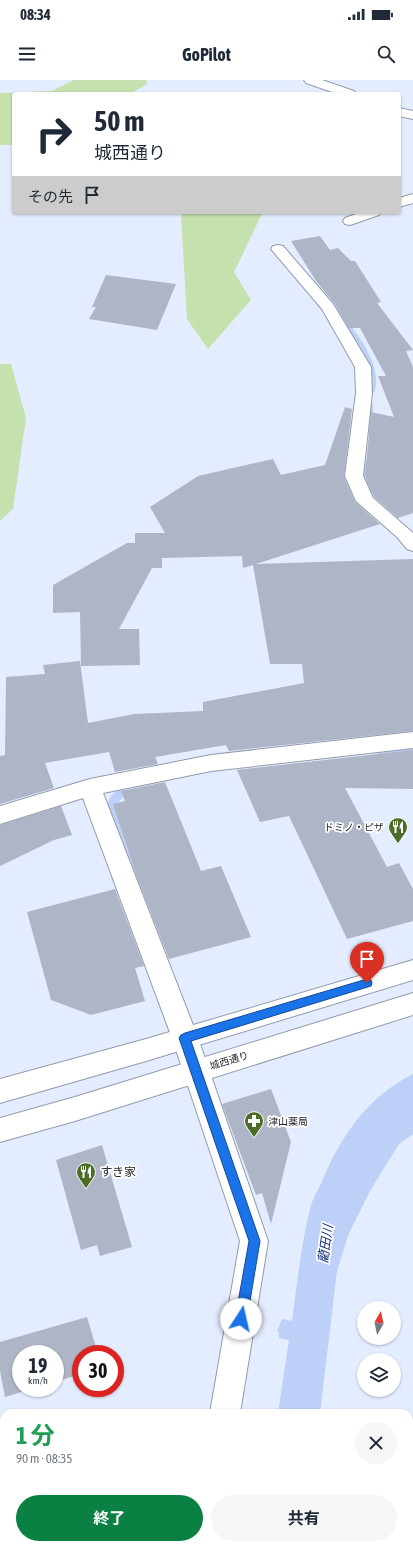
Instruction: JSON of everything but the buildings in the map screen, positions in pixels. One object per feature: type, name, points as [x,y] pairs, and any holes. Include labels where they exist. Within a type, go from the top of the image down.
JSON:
[{"type":"street","points":[[310,80],[344,92]]},
{"type":"street","points":[[401,112],[413,115]]},
{"type":"street","points":[[401,202],[413,198]]},
{"type":"street","points":[[350,221],[369,214]]},
{"type":"street","points":[[278,249],[328,307],[364,367],[364,393],[354,476],[365,501],[403,533],[413,545]]},
{"type":"street","points":[[0,815],[90,787],[211,763],[413,740]]},
{"type":"street","points":[[90,787],[185,1038],[254,1241],[226,1409]]},
{"type":"street","points":[[0,1091],[413,970]]},
{"type":"street","name":"城西通り","points":[[0,1130],[75,1109],[196,1070],[413,1004]]},
{"type":"green space","points":[[74,80],[146,80],[147,84],[133,92],[26,92],[52,91]]},
{"type":"green space","points":[[0,93],[12,93],[12,145],[0,145]]},
{"type":"green space","points":[[262,214],[234,272],[251,300],[208,349],[187,319],[181,215]]},
{"type":"green space","points":[[0,364],[11,364],[26,418],[13,509],[0,521]]},
{"type":"water","name":"藺田川","points":[[413,1074],[413,1134],[399,1144],[370,1191],[349,1233],[337,1271],[320,1409],[279,1409],[289,1340],[279,1338],[279,1333],[277,1331],[282,1319],[292,1321],[302,1251],[312,1202],[337,1150],[346,1135],[369,1107],[382,1094]]},
{"type":"waterway","points":[[332,307],[353,331],[372,368],[371,391]]},
{"type":"waterway","points":[[369,406],[369,430]]},
{"type":"waterway","points":[[371,491],[364,478],[364,464],[379,461]]},
{"type":"waterway","points":[[380,752],[413,749]]},
{"type":"waterway","points":[[121,792],[112,803],[111,807],[137,880]]},
{"type":"place","name":"ドミノ・ピザ","points":[[398,844]]},
{"type":"place","name":"津山薬局","points":[[254,1138]]},
{"type":"place","name":"すき家","points":[[86,1189]]},
{"type":"route","points":[[241,1319],[254,1241],[185,1038],[367,983]]}]
